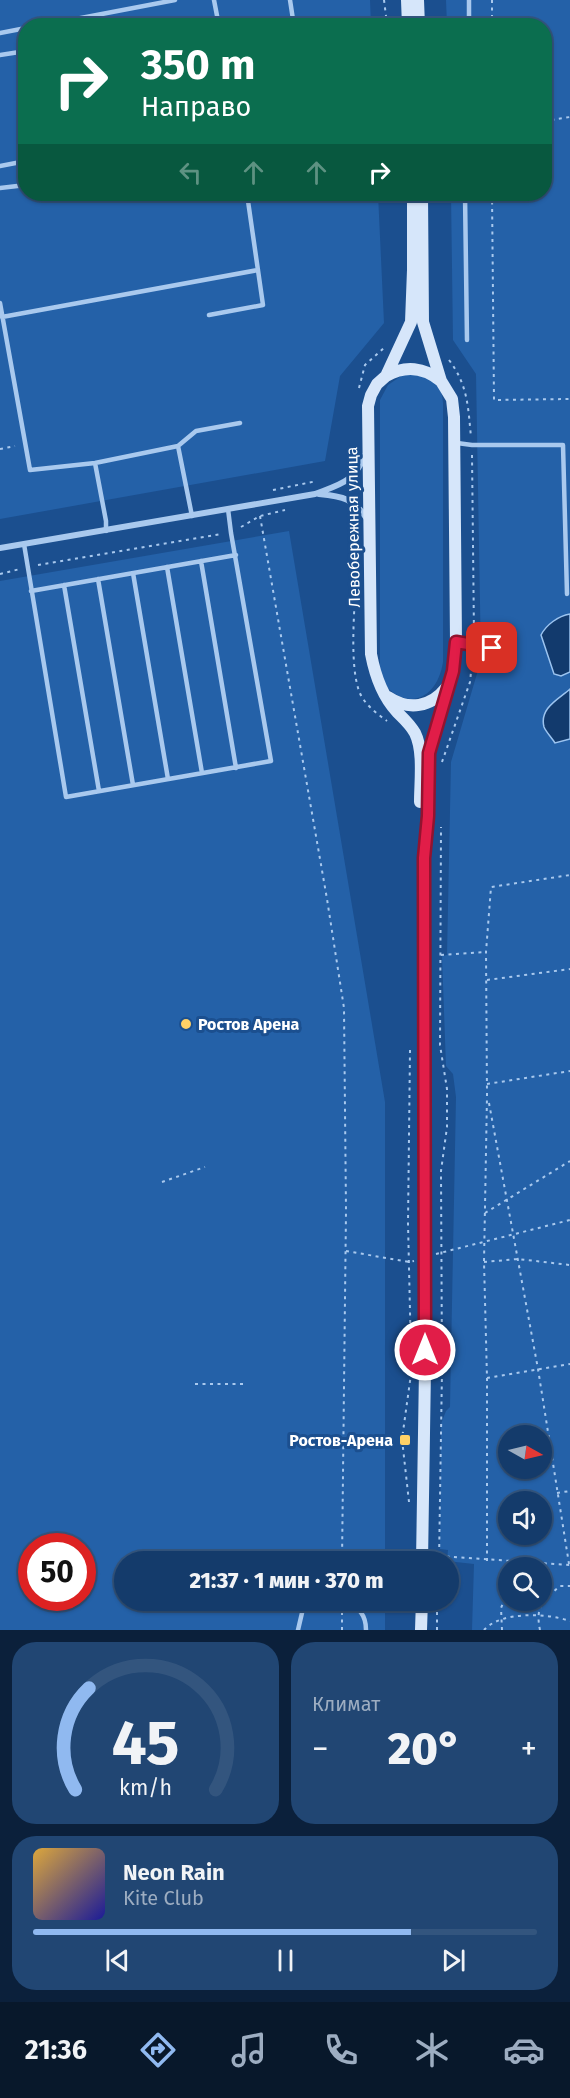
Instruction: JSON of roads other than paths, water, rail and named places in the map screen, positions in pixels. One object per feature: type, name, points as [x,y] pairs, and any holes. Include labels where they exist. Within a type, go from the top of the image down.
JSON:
[{"type":"main road","points":[[407,0],[408,18]]},
{"type":"main road","points":[[418,0],[419,18]]},
{"type":"main road","name":"Левобережная улица","points":[[413,201],[414,270],[411,322],[386,376],[371,394],[368,406],[371,654],[374,674],[396,711],[408,721],[416,735],[420,749],[420,817],[424,858],[425,1257],[422,1551]]},
{"type":"main road","name":"Левобережная улица","points":[[422,201],[423,322],[441,381],[448,389],[452,399],[456,642],[453,671],[429,753],[428,816],[424,858]]},
{"type":"main road","points":[[386,376],[402,369],[418,369],[434,375],[441,381]]},
{"type":"main road","points":[[387,696],[404,705],[424,705],[433,701],[447,687]]},
{"type":"main road","points":[[421,1630],[422,1611]]},
{"type":"street","points":[[0,548],[315,494],[344,483],[355,475],[369,445]]},
{"type":"street","points":[[315,494],[342,496],[362,511],[369,522]]},
{"type":"lane","points":[[81,18],[175,0]]},
{"type":"lane","points":[[214,0],[217,18]]},
{"type":"lane","points":[[290,0],[293,18]]},
{"type":"lane","points":[[469,0],[469,18]]},
{"type":"lane","points":[[0,33],[18,30]]},
{"type":"lane","points":[[0,55],[18,52]]},
{"type":"lane","points":[[0,166],[18,163]]},
{"type":"lane","points":[[0,189],[18,186]]},
{"type":"lane","points":[[209,315],[263,305],[248,201]]},
{"type":"lane","points":[[465,201],[467,340]]},
{"type":"lane","points":[[2,317],[258,270]]},
{"type":"lane","points":[[0,303],[30,470],[95,463],[178,446],[196,430],[240,423]]},
{"type":"lane","points":[[454,443],[563,445],[567,594]]},
{"type":"lane","points":[[178,446],[192,516]]},
{"type":"lane","points":[[95,463],[106,531]]},
{"type":"lane","points":[[24,544],[66,797],[271,762],[228,509]]},
{"type":"lane","points":[[31,591],[236,555]]},
{"type":"lane","points":[[201,561],[236,768]]},
{"type":"lane","points":[[167,567],[202,773]]},
{"type":"lane","points":[[133,573],[168,779]]},
{"type":"lane","points":[[98,579],[133,785]]},
{"type":"lane","points":[[63,585],[99,791]]},
{"type":"lane","points":[[456,642],[492,648],[504,656]]},
{"type":"lane","points":[[298,1630],[302,1611]]},
{"type":"lane","points":[[362,1611],[366,1621],[366,1630]]},
{"type":"place","name":"Ростов Арена","points":[[186,1024]]},
{"type":"place","name":"Ростов-Арена","points":[[405,1440]]}]
